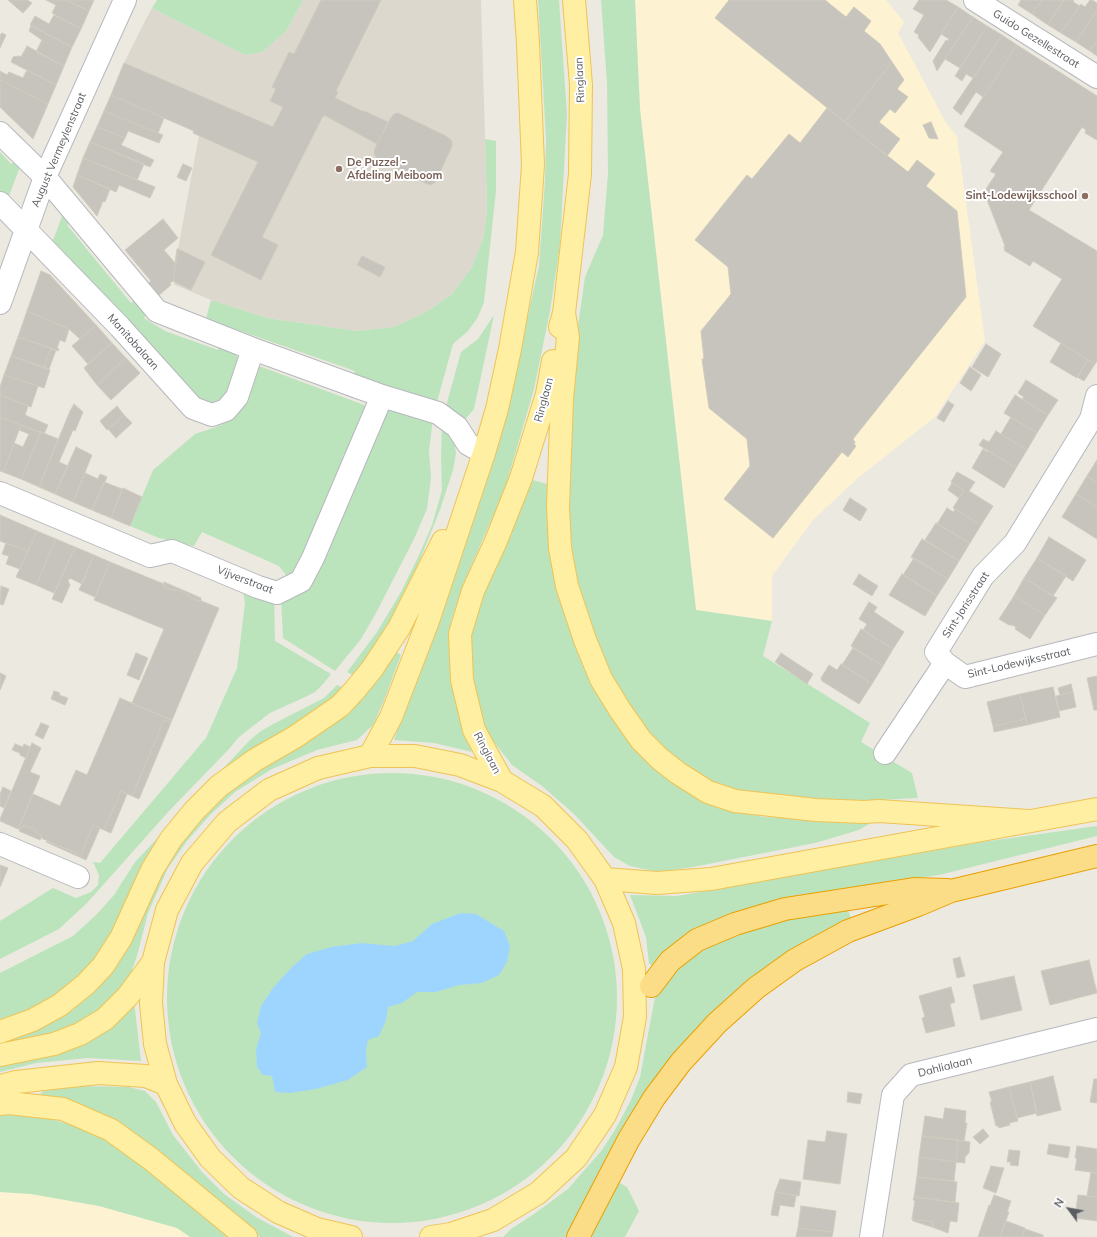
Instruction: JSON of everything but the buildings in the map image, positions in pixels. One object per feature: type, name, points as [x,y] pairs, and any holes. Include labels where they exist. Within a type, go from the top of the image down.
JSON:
[{"type":"highway","points":[[578,1237],[629,1139],[654,1098],[681,1062],[717,1023],[756,988],[795,960],[848,931],[918,905],[951,890],[1097,856]]},
{"type":"highway","points":[[651,986],[670,962],[697,940],[735,924],[785,909],[808,905],[914,889],[951,890]]},
{"type":"main road","points":[[370,756],[392,717],[428,621],[484,453],[497,409],[510,349],[527,252],[533,165],[525,0]]},
{"type":"main road","name":"Ringlaan","points":[[502,781],[474,730],[462,680],[460,634],[473,591],[496,541],[521,478],[547,394],[564,313],[580,174],[581,85],[574,0]]},
{"type":"main road","points":[[564,313],[568,337],[562,399],[558,506],[560,548],[567,586],[585,640],[601,679],[641,740],[660,759],[678,773],[708,792],[735,801],[816,810],[864,812],[879,811],[1029,821]]},
{"type":"main road","points":[[0,1032],[33,1020],[54,1009],[86,984],[103,966],[121,938],[152,870],[171,839],[194,811],[219,786],[255,760],[295,737],[340,706],[354,691],[372,669],[399,628],[450,526],[467,503]]},
{"type":"main road","points":[[351,1237],[320,1233],[278,1212],[241,1188],[210,1158],[185,1123],[166,1084],[155,1044],[151,1010],[154,962],[167,910],[192,863],[227,822],[269,790],[318,768],[370,756],[415,756],[460,764],[502,781],[543,806],[577,840],[605,879],[624,923],[634,969],[635,1016],[626,1068],[606,1115],[576,1158],[538,1193],[490,1228],[431,1237]]},
{"type":"main road","points":[[605,879],[656,883],[711,879],[1097,809]]},
{"type":"main road","points":[[0,1055],[54,1044],[80,1034],[105,1019],[128,996],[154,962]]},
{"type":"main road","points":[[635,1016],[651,986]]},
{"type":"main road","points":[[0,1086],[16,1082],[98,1073],[146,1076],[166,1084]]},
{"type":"main road","points":[[0,1104],[9,1103],[63,1109],[111,1130],[151,1159],[246,1237]]},
{"type":"street","name":"August Vermeylenstraat","points":[[0,303],[45,177],[125,0]]},
{"type":"street","name":"Guido Gezellestraat","points":[[975,0],[1097,77]]},
{"type":"street","points":[[0,133],[45,177],[157,311],[382,396],[438,413],[457,427],[468,444],[484,453]]},
{"type":"street","name":"Manitobalaan","points":[[0,203],[27,229],[120,327],[193,408],[212,415],[226,410],[237,397],[253,348]]},
{"type":"street","name":"Vijverstraat","points":[[0,492],[150,556],[172,551],[258,587],[277,593],[301,581],[313,558],[382,396]]},
{"type":"street","name":"Sint-Jorisstraat","points":[[944,663],[936,652],[982,576],[1015,543],[1094,420],[1097,396]]},
{"type":"street","name":"Sint-Lodewijksstraat","points":[[944,663],[965,677],[1097,644]]},
{"type":"street","points":[[885,753],[944,663]]},
{"type":"street","points":[[0,844],[78,877]]},
{"type":"street","name":"Dahlialaan","points":[[871,1237],[893,1095],[911,1075],[1097,1029]]},
{"type":"shaded area","name":"De Puzzel - Afdeling Meiboom","points":[[303,0],[481,0],[487,208],[484,236],[472,267],[452,294],[426,312],[394,327],[357,331],[267,318],[211,300],[175,285],[173,281],[178,249],[199,135],[194,131],[111,95],[124,63],[152,8],[245,55],[263,52],[287,30]]},
{"type":"shaded area","points":[[635,0],[886,0],[904,22],[898,33],[945,121],[957,137],[985,341],[935,417],[859,477],[813,520],[772,576],[772,621],[696,610],[640,109]]},
{"type":"shaded area","points":[[0,1192],[31,1194],[99,1206],[177,1228],[190,1237],[0,1237]]},
{"type":"green space","points":[[157,0],[303,0],[287,30],[263,52],[245,55],[152,8]]},
{"type":"green space","points":[[538,0],[559,0],[567,114],[560,245],[550,311],[534,389],[505,489],[465,580],[451,621],[449,656],[454,693],[472,752],[434,743],[394,740],[500,436],[539,266],[545,181],[546,138]]},
{"type":"green space","points":[[601,0],[635,0],[640,109],[696,610],[772,621],[763,656],[870,723],[861,742],[912,773],[918,798],[860,801],[766,796],[736,791],[711,782],[683,766],[646,734],[610,675],[577,586],[566,500],[567,403],[585,277],[603,235],[608,173],[607,83]]},
{"type":"green space","points":[[485,139],[496,141],[496,191],[484,302],[478,317],[468,331],[453,344],[437,402],[353,376],[355,371],[206,319],[211,300],[267,318],[357,331],[394,327],[426,312],[452,294],[472,267],[484,236],[487,208]]},
{"type":"green space","points":[[0,152],[11,164],[17,160],[21,164],[7,201],[0,195]]},
{"type":"green space","points":[[64,211],[71,222],[67,225],[131,303],[135,300],[147,313],[144,318],[165,331],[218,350],[221,344],[233,352],[238,358],[240,365],[238,379],[218,403],[205,405],[52,243]]},
{"type":"green space","points":[[494,315],[474,409],[462,423],[445,410],[461,352],[478,339]]},
{"type":"green space","points":[[259,366],[383,412],[388,408],[433,418],[429,451],[431,478],[427,509],[414,539],[376,613],[361,639],[335,671],[283,638],[281,597],[286,575],[279,566],[202,532],[194,546],[159,538],[130,526],[153,470],[195,434],[219,426],[237,416]]},
{"type":"green space","points":[[442,422],[454,440],[456,453],[453,470],[440,510],[399,611],[354,676],[347,672],[377,632],[401,592],[432,525],[442,490]]},
{"type":"green space","points":[[529,479],[547,484],[549,530],[556,589],[572,635],[612,713],[734,811],[764,817],[874,821],[859,830],[815,843],[693,867],[658,872],[630,866],[614,857],[574,814],[542,786],[512,765],[490,737],[478,716],[469,657],[473,622],[480,597]]},
{"type":"green space","points":[[242,586],[274,594],[275,641],[331,674],[315,692],[270,713],[239,737],[169,811],[87,903],[59,929],[0,959],[0,921],[53,888],[76,898],[91,892],[98,885],[99,875],[93,862],[100,863],[206,738],[237,668],[245,603]]},
{"type":"green space","points":[[395,651],[401,655],[383,703],[373,725],[357,740],[317,750],[272,769],[235,792],[210,815],[187,841],[168,868],[148,913],[137,956],[128,981],[96,1016],[68,1030],[0,1047],[0,1040],[79,999],[153,883],[197,819]]},
{"type":"green space","points":[[337,685],[344,688],[315,714],[241,759],[107,943],[83,973],[60,993],[34,1010],[0,1019],[0,973],[73,936],[97,914],[114,895],[135,862],[250,740],[261,731],[324,698]]},
{"type":"green space","points":[[392,773],[436,777],[478,790],[517,811],[535,824],[551,839],[566,855],[579,873],[600,912],[613,954],[617,998],[613,1042],[600,1084],[579,1123],[566,1141],[551,1157],[535,1172],[517,1185],[478,1206],[436,1219],[392,1223],[348,1219],[306,1206],[267,1185],[249,1172],[233,1157],[218,1141],[205,1123],[184,1084],[171,1042],[167,998],[171,954],[184,912],[205,873],[218,855],[233,839],[249,824],[267,811],[306,790],[348,777]]},
{"type":"green space","points":[[1097,826],[1097,836],[939,875],[786,898],[723,918],[681,938],[654,965],[649,964],[646,937],[630,895],[677,896],[982,842]]},
{"type":"green space","points":[[848,910],[852,921],[730,1000],[567,1237],[503,1237],[511,1229],[568,1189],[602,1150],[615,1130],[631,1100],[640,1077],[655,997],[667,977],[700,948],[731,935],[784,918]]},
{"type":"green space","points":[[134,1001],[141,1061],[88,1058],[36,1063],[0,1072],[0,1062]]},
{"type":"green space","points":[[80,1086],[129,1087],[145,1091],[156,1102],[173,1135],[202,1172],[224,1194],[256,1217],[293,1237],[260,1237],[187,1177],[40,1095],[43,1091]]},
{"type":"green space","points":[[0,1114],[34,1114],[92,1131],[120,1148],[233,1237],[190,1237],[177,1228],[99,1206],[31,1194],[0,1192]]},
{"type":"green space","points":[[616,1181],[627,1187],[639,1211],[625,1237],[586,1237]]},
{"type":"water","points":[[461,913],[476,914],[504,931],[510,946],[507,962],[499,975],[482,983],[459,985],[436,992],[417,992],[402,1003],[388,1007],[386,1020],[379,1036],[368,1040],[366,1050],[367,1067],[348,1080],[316,1089],[290,1093],[275,1092],[272,1076],[263,1075],[257,1067],[256,1049],[261,1033],[257,1023],[261,1006],[273,988],[292,967],[307,954],[331,947],[362,943],[395,946],[413,941],[432,924]]},
{"type":"place","name":"De Puzzel - Afdeling Meiboom","points":[[339,169]]},
{"type":"place","name":"Sint-Lodewijksschool","points":[[1085,196]]}]
